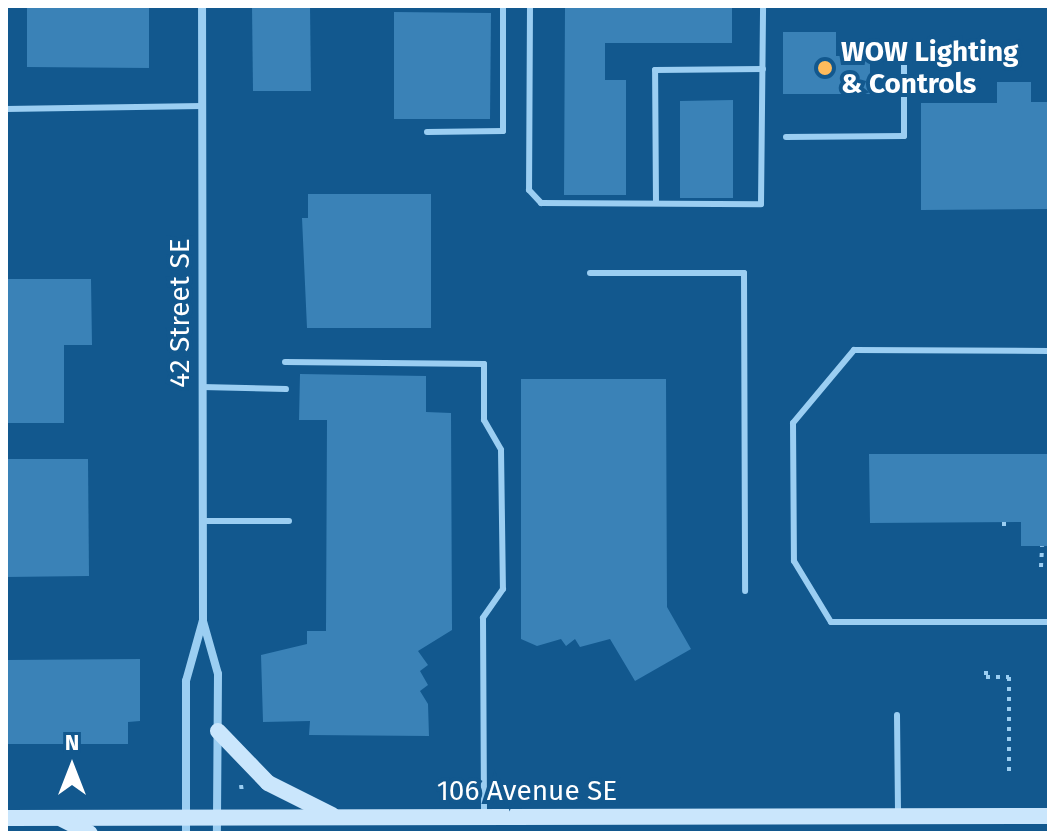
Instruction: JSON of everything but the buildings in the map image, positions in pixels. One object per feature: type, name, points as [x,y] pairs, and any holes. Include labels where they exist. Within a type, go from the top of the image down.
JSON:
[{"type":"street","name":"42 Street SE","points":[[202,6],[203,620],[218,674],[217,825]]},
{"type":"street","name":"42 Street SE","points":[[186,824],[186,681],[203,620]]},
{"type":"street","points":[[218,731],[268,783],[337,817]]},
{"type":"street","name":"106 Avenue SE","points":[[6,818],[217,825],[337,817],[1049,816]]},
{"type":"street","points":[[60,818],[90,833]]},
{"type":"street","points":[[293,833],[309,818]]},
{"type":"lane","points":[[427,132],[503,131],[503,6]]},
{"type":"lane","points":[[530,6],[529,190],[541,203],[761,204],[763,6]]},
{"type":"lane","points":[[786,137],[904,136],[904,57]]},
{"type":"lane","points":[[656,203],[655,70],[763,69]]},
{"type":"lane","points":[[6,109],[202,106]]},
{"type":"lane","points":[[590,273],[744,273],[745,591]]},
{"type":"lane","points":[[1049,351],[854,350],[793,423],[793,438],[794,561],[831,622],[1049,622]]},
{"type":"lane","points":[[285,362],[484,364],[484,420],[501,450],[503,589],[483,618],[485,817]]},
{"type":"lane","points":[[202,387],[286,389]]},
{"type":"lane","points":[[203,521],[289,521]]},
{"type":"lane","points":[[897,715],[898,816]]},
{"type":"path","points":[[1004,522],[1004,531]]},
{"type":"path","points":[[1049,548],[1042,547],[1041,566],[1049,565]]},
{"type":"path","points":[[986,671],[986,677],[1009,677],[1006,715],[1009,771]]},
{"type":"path","points":[[241,785],[242,792]]},
{"type":"place","name":"WOW Lighting & Controls","points":[[825,68]]}]
